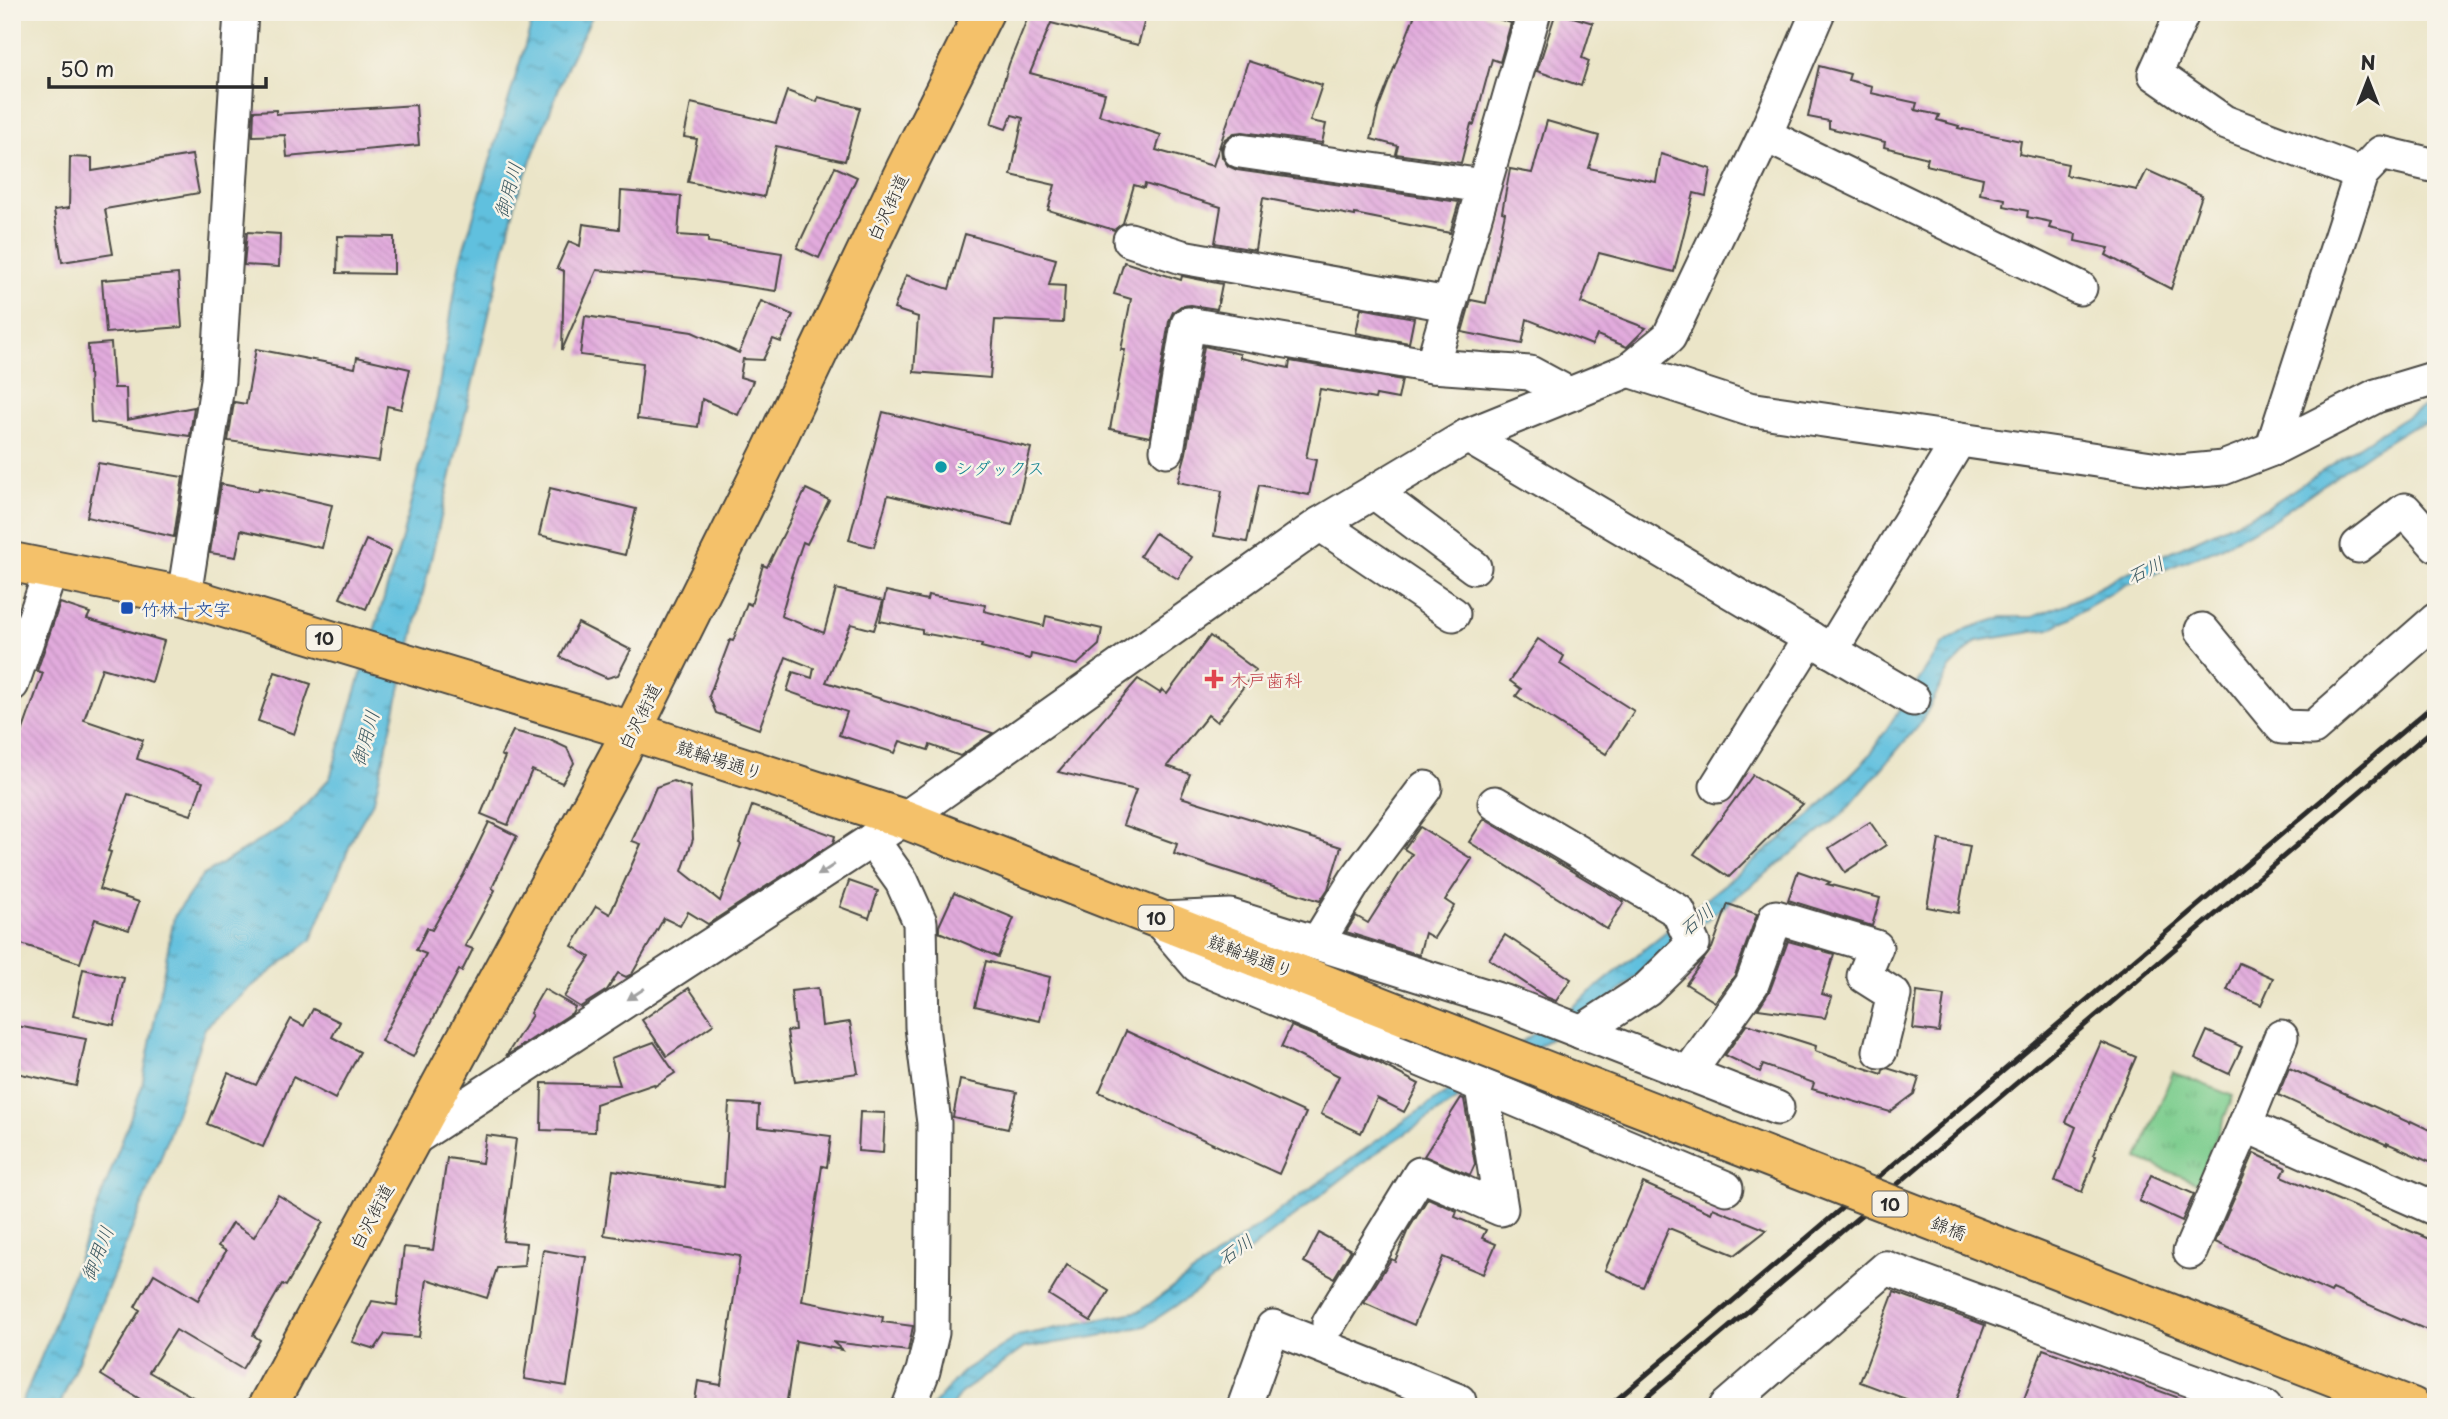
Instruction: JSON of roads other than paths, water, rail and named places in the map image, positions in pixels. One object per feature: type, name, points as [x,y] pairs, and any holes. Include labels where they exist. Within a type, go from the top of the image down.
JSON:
[{"type":"main road","name":"白沢街道","points":[[267,1407],[632,731],[984,12]]},
{"type":"main road","name":"競輪場通り","points":[[12,562],[184,596],[632,731],[904,819],[1408,1017]]},
{"type":"main road","name":"錦橋","points":[[1408,1017],[2412,1407]]},
{"type":"street","points":[[184,596],[218,380],[241,12]]},
{"type":"street","points":[[1432,366],[1534,12]]},
{"type":"street","points":[[412,1140],[872,841],[1320,524],[1466,436],[1629,370],[1669,337],[1765,135],[1818,12]]},
{"type":"street","points":[[2183,12],[2155,74],[2224,122],[2361,174]]},
{"type":"street","points":[[1765,135],[2080,288]]},
{"type":"street","points":[[1240,151],[1483,186]]},
{"type":"street","points":[[2272,449],[2361,174],[2381,153],[2436,166]]},
{"type":"street","points":[[1130,240],[1182,257],[1448,304]]},
{"type":"street","points":[[1167,450],[1188,324],[1432,366],[1530,373],[1569,394]]},
{"type":"street","points":[[1629,370],[1749,409],[2179,472],[2223,468],[2272,449],[2376,396],[2436,378]]},
{"type":"street","points":[[1466,436],[1913,699]]},
{"type":"street","points":[[1717,786],[1821,644],[1959,440]]},
{"type":"street","points":[[1374,492],[1474,567]]},
{"type":"street","points":[[2358,546],[2405,510],[2436,545]]},
{"type":"street","points":[[1320,524],[1452,614]]},
{"type":"street","points":[[12,684],[51,570]]},
{"type":"street","points":[[2202,631],[2282,727],[2313,728],[2436,620]]},
{"type":"street","points":[[1317,943],[1355,881],[1424,788]]},
{"type":"street","points":[[1495,803],[1678,911],[1693,944],[1647,989],[1581,1032]]},
{"type":"street","points":[[872,841],[902,882],[920,922],[922,1027],[934,1123],[932,1333],[923,1371],[909,1407]]},
{"type":"street","points":[[1158,919],[1230,916],[1505,1002],[1777,1108]]},
{"type":"street","points":[[1688,1074],[1752,984],[1776,917],[1876,947],[1864,976],[1894,995],[1880,1051]]},
{"type":"street","points":[[1158,919],[1198,966],[1726,1188]]},
{"type":"street","points":[[2190,1252],[2281,1037]]},
{"type":"street","points":[[1329,1323],[1419,1174],[1501,1209],[1482,1087]]},
{"type":"street","points":[[2245,1125],[2436,1209]]},
{"type":"street","points":[[1726,1407],[1886,1268],[2257,1406]]},
{"type":"street","points":[[1244,1407],[1273,1327],[1459,1401],[1456,1407]]},
{"type":"water","name":"御用川","points":[[535,12],[594,12],[568,65],[517,196],[374,800],[355,833],[311,940],[251,987],[205,1028],[158,1166],[59,1407],[20,1407],[48,1341],[142,1086],[174,917],[202,876],[288,823],[330,778],[402,538],[437,398],[460,261]]},
{"type":"water","name":"石川","points":[[2436,403],[2436,422],[2411,427],[2271,521],[2214,550],[2127,584],[2050,629],[1977,641],[1950,668],[1922,721],[1843,814],[1609,1000],[1373,1155],[1195,1293],[1145,1326],[1024,1348],[961,1393],[951,1407],[931,1407],[963,1371],[1018,1336],[1140,1311],[1400,1124],[1570,1009],[1814,812],[1869,756],[1942,645],[1966,629],[2003,617],[2033,617],[2075,600],[2142,565],[2266,508],[2381,432],[2425,406]]},
{"type":"railway","points":[[1608,1407],[2436,703]]},
{"type":"railway","points":[[1635,1407],[2436,727]]},
{"type":"place","name":"シダックス","points":[[941,467]]},
{"type":"place","name":"竹林十文字","points":[[127,608]]},
{"type":"place","name":"木戸歯科","points":[[1214,679]]}]
